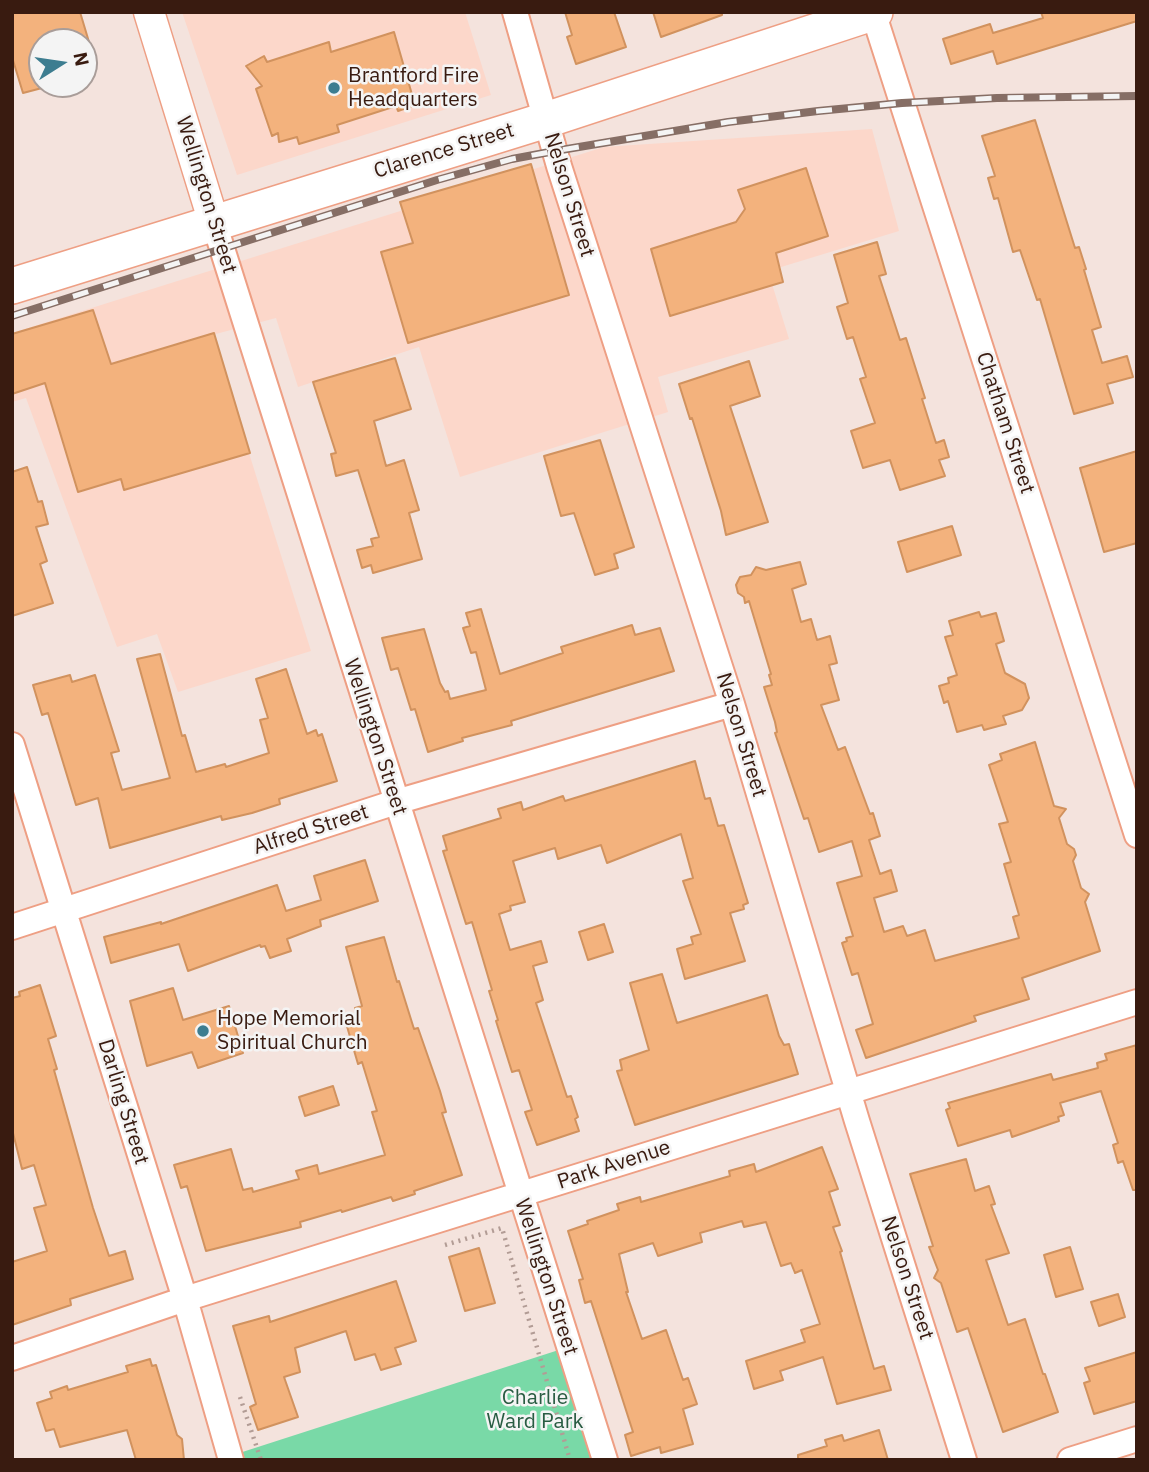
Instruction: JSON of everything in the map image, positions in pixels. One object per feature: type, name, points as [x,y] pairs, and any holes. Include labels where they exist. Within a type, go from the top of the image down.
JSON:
[{"type":"main road","name":"Clarence Street","points":[[12,286],[546,120],[873,12]]},
{"type":"street","name":"Wellington Street","points":[[149,12],[605,1460]]},
{"type":"street","name":"Nelson Street","points":[[515,12],[546,120],[732,704],[848,1092],[964,1460]]},
{"type":"street","name":"Chatham Street","points":[[873,12],[1137,835]]},
{"type":"street","name":"Alfred Street","points":[[12,928],[396,802],[732,704]]},
{"type":"street","name":"Darling Street","points":[[12,746],[185,1299],[232,1460]]},
{"type":"street","name":"Park Avenue","points":[[12,1358],[185,1299],[1137,1002]]},
{"type":"street","points":[[1070,1460],[1137,1439]]},
{"type":"path","points":[[443,1245],[502,1228],[570,1460]]},
{"type":"path","points":[[239,1394],[261,1460]]},
{"type":"shaded area","points":[[182,12],[465,12],[491,95],[237,175]]},
{"type":"shaded area","points":[[872,129],[899,231],[768,271],[789,339],[658,377],[668,412],[460,477],[419,347],[298,387],[276,318],[212,335],[311,651],[178,692],[157,634],[117,647],[26,398],[12,402],[12,333],[604,147]]},
{"type":"green space","name":"Charlie Ward Park","points":[[568,1347],[605,1460],[231,1460],[230,1456]]},
{"type":"building","points":[[12,12],[80,12],[85,28],[28,28],[28,92],[23,93],[12,57]]},
{"type":"building","points":[[565,12],[614,12],[626,47],[576,64],[567,37],[572,35]]},
{"type":"building","points":[[653,12],[722,12],[722,15],[661,37]]},
{"type":"building","points":[[1041,12],[1137,12],[1137,21],[997,64],[993,51],[951,64],[943,39],[990,24],[993,33],[1043,18]]},
{"type":"building","name":"Brantford Fire Headquarters","points":[[394,32],[415,105],[398,111],[396,106],[337,125],[339,132],[299,144],[297,137],[279,142],[278,133],[272,136],[256,89],[262,86],[246,66],[264,56],[267,62],[329,42],[331,52]]},
{"type":"building","points":[[1035,120],[1075,248],[1079,247],[1086,269],[1084,270],[1101,327],[1092,330],[1102,363],[1127,356],[1133,377],[1107,384],[1113,403],[1074,414],[1040,299],[1037,300],[1020,250],[1013,252],[998,198],[994,199],[988,178],[995,176],[982,136]]},
{"type":"building","points":[[531,164],[569,295],[408,343],[381,252],[413,243],[400,202]]},
{"type":"building","points":[[806,168],[828,236],[776,253],[783,282],[670,316],[651,249],[736,222],[745,209],[738,190]]},
{"type":"building","points":[[877,242],[886,274],[879,276],[900,340],[906,338],[936,443],[944,440],[949,457],[939,460],[945,476],[900,490],[890,460],[863,468],[851,431],[875,423],[860,379],[866,377],[853,337],[847,339],[837,307],[848,303],[834,255]]},
{"type":"building","points":[[93,310],[111,364],[214,333],[250,453],[124,490],[121,479],[78,492],[45,383],[12,394],[12,334]]},
{"type":"building","points":[[395,358],[411,409],[374,421],[386,466],[404,460],[419,510],[409,513],[422,559],[373,573],[371,565],[362,568],[357,550],[373,546],[371,539],[379,537],[358,470],[336,476],[331,454],[336,453],[313,382]]},
{"type":"building","points":[[749,361],[760,396],[730,406],[768,522],[726,535],[721,511],[679,384]]},
{"type":"building","points":[[600,440],[634,547],[614,554],[618,568],[595,575],[574,513],[561,516],[544,456]]},
{"type":"building","points":[[1137,451],[1137,543],[1104,552],[1080,468]]},
{"type":"building","points":[[27,467],[38,502],[42,501],[48,524],[36,527],[47,561],[40,564],[53,603],[12,616],[12,472]]},
{"type":"building","points":[[952,526],[961,555],[907,572],[898,542]]},
{"type":"building","points":[[800,562],[806,584],[792,589],[801,622],[811,619],[817,640],[830,636],[837,663],[829,665],[839,700],[821,705],[838,750],[845,747],[870,814],[873,813],[880,836],[869,840],[880,874],[891,870],[897,891],[874,898],[884,932],[903,926],[907,936],[925,930],[935,961],[1019,938],[1013,917],[1019,915],[1004,864],[1011,862],[999,824],[1008,822],[989,765],[1002,760],[1000,754],[1035,742],[1054,806],[1066,809],[1059,818],[1067,844],[1074,849],[1076,855],[1073,861],[1081,888],[1089,894],[1085,902],[1100,951],[1022,978],[1029,999],[974,1016],[976,1021],[866,1058],[856,1030],[873,1024],[858,973],[852,975],[842,943],[853,936],[837,883],[862,876],[852,841],[819,852],[808,818],[804,819],[775,733],[775,722],[764,687],[772,685],[771,674],[749,601],[745,603],[736,585],[740,577],[751,575],[756,567],[766,570]]},
{"type":"building","points":[[481,609],[500,674],[563,653],[561,647],[632,625],[635,635],[660,628],[674,671],[511,721],[512,725],[462,738],[463,741],[428,752],[415,709],[411,710],[398,668],[391,670],[382,638],[424,629],[440,683],[445,692],[448,691],[450,699],[486,690],[476,652],[471,653],[463,628],[470,626],[466,613]]},
{"type":"building","points":[[979,612],[981,617],[996,613],[1004,641],[996,644],[1005,673],[1025,684],[1029,698],[1022,710],[1003,716],[1006,724],[984,730],[982,725],[957,732],[948,701],[944,703],[939,686],[949,683],[948,678],[957,675],[945,637],[953,635],[949,621]]},
{"type":"building","points":[[160,654],[182,736],[185,735],[196,772],[225,764],[226,767],[269,753],[260,720],[268,718],[256,679],[286,669],[307,734],[316,730],[318,736],[322,734],[337,781],[279,799],[280,804],[252,813],[222,820],[221,816],[110,848],[98,798],[76,805],[48,713],[42,715],[33,685],[70,675],[72,682],[95,675],[119,751],[111,753],[122,790],[170,778],[137,659]]},
{"type":"building","points":[[695,761],[705,799],[710,798],[718,826],[724,825],[748,903],[743,905],[744,909],[730,913],[745,961],[685,979],[677,949],[693,944],[691,937],[701,934],[683,881],[693,878],[681,834],[607,863],[601,845],[558,859],[555,848],[513,861],[525,902],[510,906],[511,910],[499,914],[510,950],[541,941],[547,962],[533,966],[543,1000],[536,1003],[567,1097],[571,1096],[578,1117],[575,1119],[579,1131],[537,1145],[525,1112],[532,1110],[519,1070],[512,1072],[496,1021],[498,1020],[489,991],[492,990],[472,922],[466,924],[443,851],[447,850],[443,836],[501,818],[498,809],[521,802],[523,810],[563,796],[565,801]]},
{"type":"building","points":[[365,860],[378,901],[320,920],[321,926],[287,939],[291,951],[270,958],[265,946],[260,945],[188,971],[179,944],[111,963],[104,937],[161,924],[277,885],[286,911],[321,900],[314,876]]},
{"type":"building","points":[[604,924],[613,952],[588,960],[579,932]]},
{"type":"building","points":[[384,937],[414,1029],[418,1028],[440,1091],[446,1112],[442,1113],[462,1175],[393,1201],[391,1197],[342,1212],[341,1210],[300,1222],[301,1227],[206,1251],[187,1186],[181,1188],[174,1165],[231,1149],[243,1190],[252,1188],[253,1192],[299,1179],[296,1171],[317,1165],[319,1174],[385,1155],[372,1112],[377,1111],[362,1062],[358,1064],[346,1023],[359,1019],[355,1008],[362,1006],[346,947]]},
{"type":"building","points":[[662,974],[677,1023],[767,995],[779,1036],[784,1045],[789,1044],[798,1074],[635,1125],[617,1071],[622,1070],[620,1060],[649,1050],[630,983]]},
{"type":"building","points":[[40,985],[56,1036],[48,1039],[57,1069],[54,1070],[93,1208],[109,1256],[125,1251],[133,1279],[70,1299],[71,1305],[12,1325],[12,1262],[47,1251],[34,1208],[46,1205],[34,1165],[22,1169],[12,1129],[12,998],[20,996],[19,992]]},
{"type":"building","name":"Hope Memorial Spiritual Church","points":[[173,988],[183,1020],[229,1006],[243,1053],[198,1068],[192,1052],[147,1066],[130,1001]]},
{"type":"building","points":[[1137,1045],[1137,1190],[1133,1190],[1123,1161],[1118,1163],[1113,1145],[1118,1143],[1101,1091],[1060,1103],[1064,1115],[1058,1117],[1059,1121],[1012,1137],[1010,1130],[958,1146],[946,1110],[950,1108],[948,1103],[1051,1074],[1053,1080],[1098,1068],[1097,1063],[1107,1060],[1105,1054]]},
{"type":"building","points":[[333,1086],[339,1105],[305,1116],[299,1097]]},
{"type":"building","points":[[822,1147],[838,1189],[829,1192],[840,1225],[833,1227],[842,1251],[840,1252],[874,1369],[884,1366],[891,1390],[837,1404],[823,1357],[780,1371],[783,1380],[754,1389],[746,1361],[805,1342],[801,1330],[820,1324],[802,1270],[795,1273],[791,1263],[781,1266],[766,1222],[744,1227],[742,1221],[700,1233],[702,1242],[658,1256],[653,1243],[619,1254],[626,1292],[642,1339],[666,1330],[683,1380],[688,1378],[697,1404],[683,1409],[693,1444],[661,1453],[660,1447],[631,1456],[625,1435],[633,1432],[591,1301],[585,1303],[579,1280],[583,1279],[568,1231],[619,1210],[617,1204],[640,1197],[641,1202],[730,1176],[729,1171],[754,1164],[756,1172]]},
{"type":"building","points":[[966,1159],[975,1191],[989,1186],[995,1204],[991,1205],[1009,1253],[986,1260],[1008,1325],[1025,1319],[1058,1412],[1003,1432],[968,1328],[957,1332],[941,1283],[934,1278],[938,1270],[929,1247],[933,1246],[910,1174]]},
{"type":"building","points":[[1070,1247],[1083,1289],[1056,1297],[1044,1255]]},
{"type":"building","points":[[479,1248],[495,1303],[465,1311],[449,1257]]},
{"type":"building","points":[[396,1281],[416,1341],[395,1348],[401,1364],[381,1370],[375,1354],[355,1360],[346,1331],[295,1348],[300,1372],[284,1377],[298,1417],[258,1430],[250,1407],[256,1404],[233,1326],[269,1316],[270,1322]]},
{"type":"building","points":[[1118,1294],[1125,1317],[1099,1326],[1091,1302]]},
{"type":"building","points":[[1137,1352],[1137,1401],[1094,1414],[1084,1383],[1090,1381],[1085,1368]]},
{"type":"building","points":[[150,1359],[152,1366],[156,1365],[177,1435],[182,1439],[184,1460],[136,1460],[127,1430],[60,1447],[54,1429],[46,1431],[37,1403],[52,1398],[50,1392],[67,1386],[68,1390],[128,1372],[126,1366]]},
{"type":"building","points":[[879,1430],[888,1460],[798,1460],[798,1455],[827,1446],[825,1440],[842,1435],[844,1441]]},
{"type":"railway","points":[[12,316],[437,180],[512,159],[728,122],[818,111],[997,98],[1137,96]]},
{"type":"place","name":"Brantford Fire Headquarters","points":[[334,88]]},
{"type":"place","name":"Hope Memorial Spiritual Church","points":[[203,1031]]}]
